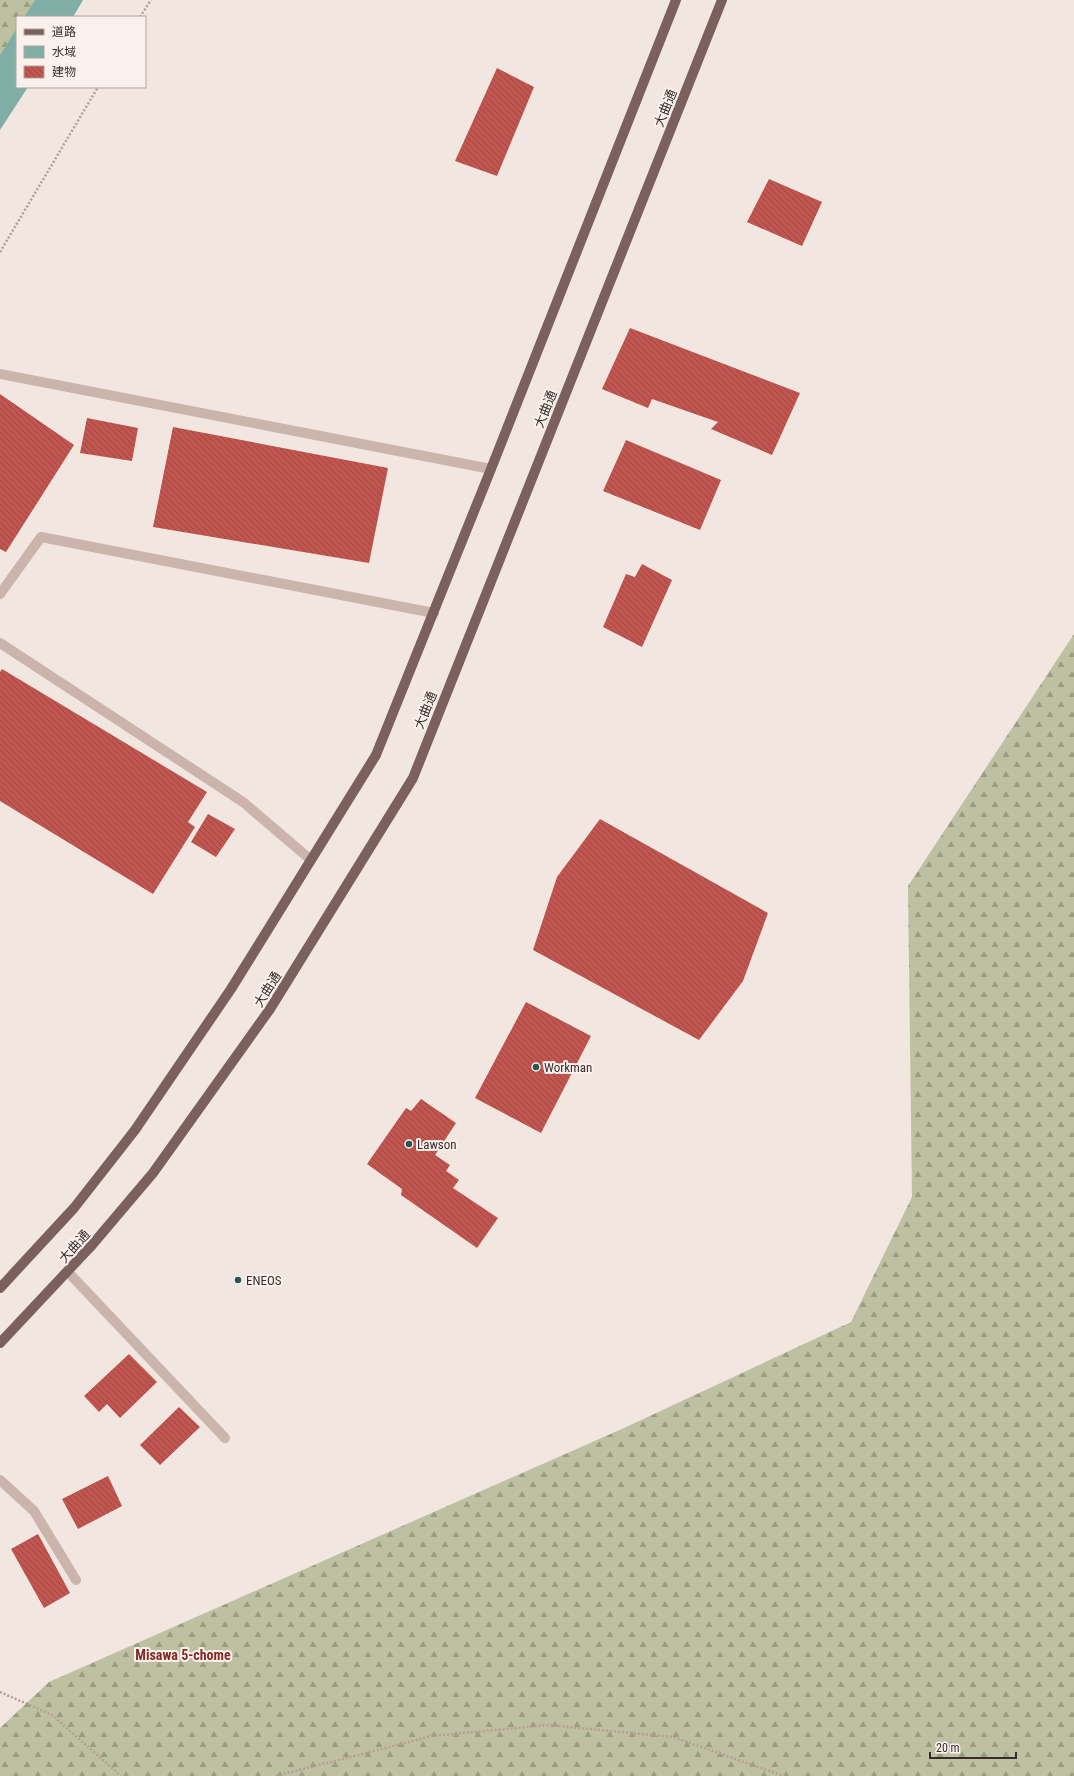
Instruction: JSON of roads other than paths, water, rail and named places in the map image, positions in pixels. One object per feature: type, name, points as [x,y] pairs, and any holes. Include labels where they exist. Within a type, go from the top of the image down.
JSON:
[{"type":"main road","name":"大曲通","points":[[0,1288],[74,1208],[135,1130],[231,989],[376,755],[492,469],[676,0]]},
{"type":"main road","name":"大曲通","points":[[0,1343],[68,1272],[153,1173],[270,1009],[412,778],[722,0]]},
{"type":"street","points":[[0,374],[492,469]]},
{"type":"street","points":[[0,594],[41,536],[434,613]]},
{"type":"street","points":[[0,643],[243,802],[311,860]]},
{"type":"street","points":[[68,1272],[225,1438]]},
{"type":"street","points":[[0,1480],[34,1510],[76,1580]]},
{"type":"water","points":[[35,0],[83,0],[74,16],[25,16]]},
{"type":"water","points":[[16,30],[16,88],[27,88],[0,130],[0,55]]},
{"type":"place","name":"Workman","points":[[536,1067]]},
{"type":"place","name":"Lawson","points":[[409,1144]]},
{"type":"place","name":"ENEOS","points":[[238,1280]]},
{"type":"district","name":"Misawa 5-chome","points":[[183,1655]]}]
